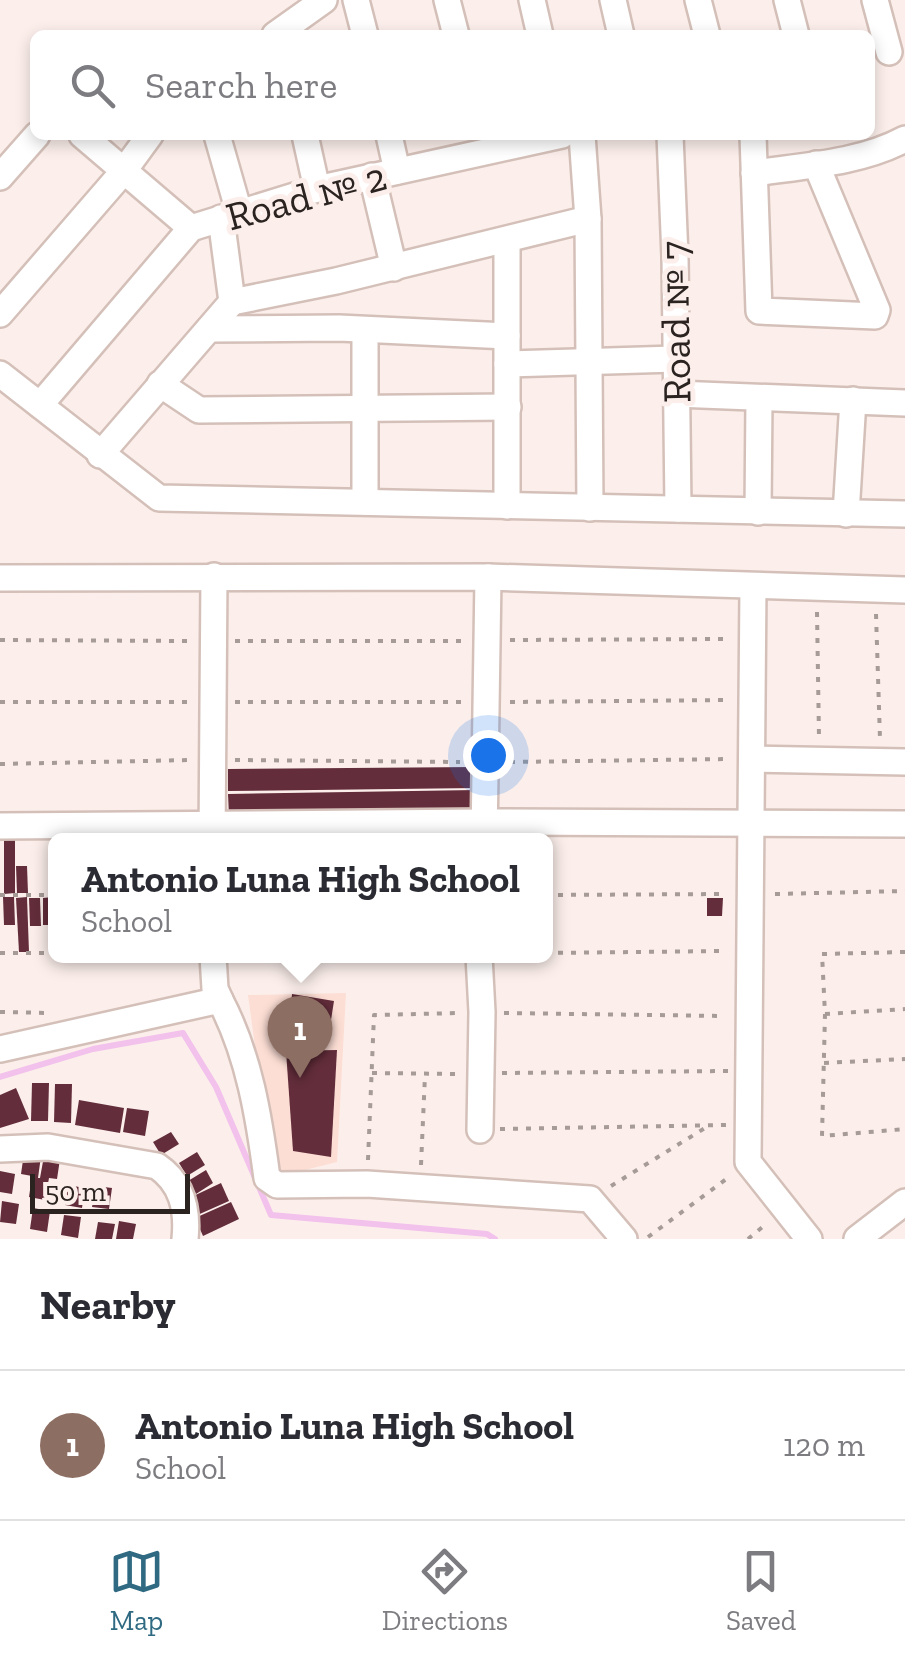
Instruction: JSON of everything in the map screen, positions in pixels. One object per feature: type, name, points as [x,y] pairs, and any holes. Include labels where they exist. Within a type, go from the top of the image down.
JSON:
[{"type":"street","points":[[284,30],[324,0]]},
{"type":"street","points":[[356,0],[364,30]]},
{"type":"street","points":[[447,0],[455,30]]},
{"type":"street","points":[[532,0],[539,30]]},
{"type":"street","points":[[613,0],[620,30]]},
{"type":"street","points":[[698,0],[706,30]]},
{"type":"street","points":[[788,0],[795,30]]},
{"type":"street","points":[[875,0],[888,53]]},
{"type":"street","points":[[754,172],[816,164],[892,146],[905,139]]},
{"type":"street","points":[[0,177],[33,140]]},
{"type":"street","name":"Road № 2","points":[[88,140],[191,228],[482,143],[512,140]]},
{"type":"street","points":[[0,314],[146,140]]},
{"type":"street","points":[[217,140],[230,215],[232,302]]},
{"type":"street","points":[[306,140],[316,189]]},
{"type":"street","points":[[388,140],[384,174],[394,268]]},
{"type":"street","points":[[582,140],[588,220],[590,508]]},
{"type":"street","name":"Road № 7","points":[[670,140],[678,509]]},
{"type":"street","points":[[752,140],[758,308],[764,313],[875,316],[877,310],[816,164]]},
{"type":"street","points":[[100,455],[232,302],[336,282],[588,220]]},
{"type":"street","points":[[40,405],[191,228]]},
{"type":"street","points":[[507,242],[507,506]]},
{"type":"street","points":[[336,282],[339,328]]},
{"type":"street","points":[[209,329],[339,328],[507,336]]},
{"type":"street","points":[[365,330],[365,502]]},
{"type":"street","points":[[507,364],[676,359]]},
{"type":"street","points":[[0,374],[159,498],[905,514]]},
{"type":"street","points":[[160,384],[199,410],[508,407]]},
{"type":"street","points":[[676,394],[905,404]]},
{"type":"street","points":[[758,512],[759,399]]},
{"type":"street","points":[[846,514],[853,400]]},
{"type":"street","points":[[212,832],[214,576]]},
{"type":"street","points":[[484,831],[488,577]]},
{"type":"street","points":[[0,578],[488,577],[905,590]]},
{"type":"street","points":[[754,586],[748,1162],[809,1239]]},
{"type":"street","points":[[754,759],[893,762]]},
{"type":"street","points":[[0,826],[212,832],[905,824]]},
{"type":"street","points":[[213,963],[215,988],[236,1030],[248,1071],[268,1178],[277,1185],[367,1184],[590,1199],[624,1239]]},
{"type":"street","points":[[479,963],[480,1130]]},
{"type":"street","points":[[0,1049],[220,1000]]},
{"type":"street","points":[[0,1149],[48,1147],[157,1166],[179,1188],[185,1239]]},
{"type":"street","points":[[857,1239],[905,1202]]},
{"type":"path","points":[[816,588],[820,761]]},
{"type":"path","points":[[876,589],[893,762]]},
{"type":"path","points":[[0,640],[214,642]]},
{"type":"path","points":[[0,702],[215,702]]},
{"type":"path","points":[[0,764],[213,760]]},
{"type":"path","points":[[0,895],[48,895]]},
{"type":"path","points":[[553,953],[748,951]]},
{"type":"path","points":[[905,952],[822,954],[822,1136],[905,1129]]},
{"type":"path","points":[[0,953],[48,953]]},
{"type":"path","points":[[824,1014],[905,1009]]},
{"type":"path","points":[[367,1184],[374,1014],[748,1016]]},
{"type":"path","points":[[824,1063],[905,1060]]},
{"type":"path","points":[[372,1073],[748,1070]]},
{"type":"path","points":[[419,1190],[425,1075]]},
{"type":"path","points":[[480,1130],[747,1125]]},
{"type":"path","points":[[590,1199],[709,1126]]},
{"type":"path","points":[[646,1239],[748,1162]]},
{"type":"shaded area","points":[[346,993],[337,1162],[273,1178],[248,995]]},
{"type":"building","points":[[476,767],[476,788],[228,791],[228,769]]},
{"type":"building","points":[[476,790],[477,812],[229,816],[228,794]]},
{"type":"building","points":[[15,837],[15,893],[4,894],[4,838]]},
{"type":"building","points":[[16,866],[27,866],[28,893],[17,893]]},
{"type":"building","points":[[3,897],[14,897],[15,925],[4,925]]},
{"type":"building","points":[[27,897],[29,952],[19,952],[16,898]]},
{"type":"building","points":[[29,898],[40,898],[41,926],[30,926]]},
{"type":"building","points":[[43,898],[48,898],[48,925],[43,925]]},
{"type":"building","points":[[707,898],[723,898],[722,916],[707,916]]},
{"type":"building","points":[[292,994],[334,1001],[328,1039],[288,1042]]},
{"type":"building","points":[[337,1050],[331,1157],[293,1151],[286,1051]]},
{"type":"building","points":[[32,1083],[49,1083],[48,1121],[31,1121]]},
{"type":"building","points":[[55,1084],[72,1084],[71,1123],[54,1122]]},
{"type":"building","points":[[16,1088],[29,1119],[0,1128],[0,1095]]},
{"type":"building","points":[[79,1100],[124,1108],[120,1133],[75,1125]]},
{"type":"building","points":[[127,1108],[149,1111],[145,1136],[123,1132]]},
{"type":"building","points":[[171,1132],[179,1144],[161,1155],[153,1142]]},
{"type":"building","points":[[197,1152],[205,1165],[187,1176],[179,1163]]},
{"type":"building","points":[[24,1153],[41,1156],[38,1178],[44,1156],[60,1159],[57,1179],[49,1178],[45,1200],[29,1197],[32,1176],[21,1174]]},
{"type":"building","points":[[206,1170],[213,1183],[196,1194],[188,1181]]},
{"type":"building","points":[[0,1171],[15,1174],[12,1194],[0,1192]]},
{"type":"building","points":[[221,1183],[229,1201],[193,1217],[185,1200]]},
{"type":"building","points":[[68,1185],[85,1188],[82,1208],[65,1205]]},
{"type":"building","points":[[96,1186],[112,1188],[109,1209],[92,1207]]},
{"type":"building","points":[[2,1201],[19,1204],[16,1224],[0,1222]]},
{"type":"building","points":[[231,1202],[239,1219],[203,1236],[195,1218]]},
{"type":"building","points":[[33,1208],[50,1211],[47,1232],[30,1229]]},
{"type":"building","points":[[64,1215],[81,1217],[78,1238],[61,1235]]},
{"type":"building","points":[[119,1221],[136,1224],[133,1239],[116,1239]]},
{"type":"building","points":[[98,1222],[115,1224],[112,1239],[95,1239]]},
{"type":"waterway","points":[[0,1077],[93,1049],[183,1033],[216,1087],[271,1215],[487,1234],[495,1239]]},
{"type":"place","name":"Antonio Luna High School","points":[[300,1078]]}]
